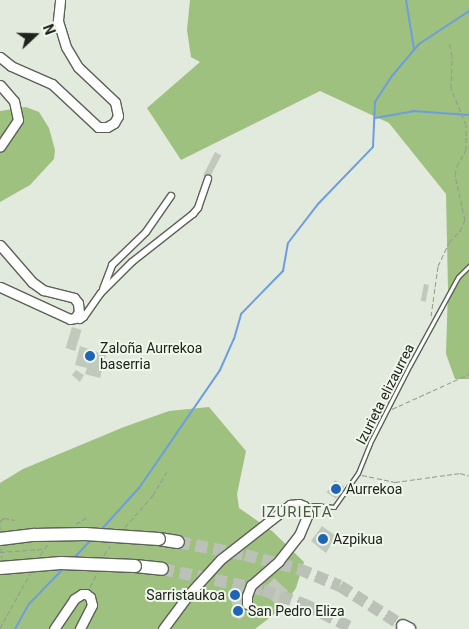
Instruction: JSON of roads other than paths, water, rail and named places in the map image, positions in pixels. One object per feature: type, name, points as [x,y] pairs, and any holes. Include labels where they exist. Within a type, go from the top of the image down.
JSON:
[{"type":"highway","points":[[0,539],[34,535],[85,534],[178,542]]},
{"type":"highway","points":[[0,568],[61,563],[162,569]]},
{"type":"street","points":[[0,57],[11,66],[52,84],[98,127],[107,127],[114,123],[118,116],[114,102],[78,67],[66,47],[58,20],[57,11],[60,0]]},
{"type":"street","points":[[0,86],[14,101],[18,120],[0,146]]},
{"type":"street","points":[[0,287],[57,315],[80,320],[101,293],[132,262],[193,214],[198,208],[208,179]]},
{"type":"street","points":[[101,293],[112,265],[146,232],[171,196]]},
{"type":"street","points":[[0,245],[37,286],[48,292],[70,296],[76,301],[80,308],[75,318]]},
{"type":"street","points":[[163,629],[189,594],[221,558],[290,505],[299,504],[306,508],[307,519],[299,534],[279,561],[251,585],[247,596],[247,604]]},
{"type":"street","points":[[54,629],[74,599],[82,594],[86,594],[92,600],[92,605],[80,629]]},
{"type":"lane","name":"Izurieta elizaurrea","points":[[306,508],[318,505],[334,507],[358,473],[370,443],[407,371],[458,277],[469,266]]},
{"type":"waterway","points":[[406,0],[414,49]]},
{"type":"waterway","points":[[100,531],[139,488],[220,370],[234,339],[241,314],[283,271],[288,243],[318,204],[373,147],[375,102],[392,76],[419,44],[469,11]]},
{"type":"waterway","points":[[375,118],[413,111],[469,115]]},
{"type":"waterway","points":[[74,558],[92,539]]},
{"type":"waterway","points":[[15,629],[29,604],[64,568]]},
{"type":"tunnel","points":[[178,542],[245,555],[299,569],[340,586],[403,626]]},
{"type":"tunnel","points":[[162,569],[263,590],[306,605],[354,629]]},
{"type":"place","name":"Zaloña Aurrekoa baserria","points":[[90,356]]},
{"type":"place","name":"Aurrekoa","points":[[336,489]]},
{"type":"place","name":"Azpikua","points":[[323,539]]},
{"type":"place","name":"Sarristaukoa","points":[[235,595]]},
{"type":"place","name":"San Pedro Eliza","points":[[238,611]]},
{"type":"district","name":"IZURIETA","points":[[297,513]]}]
